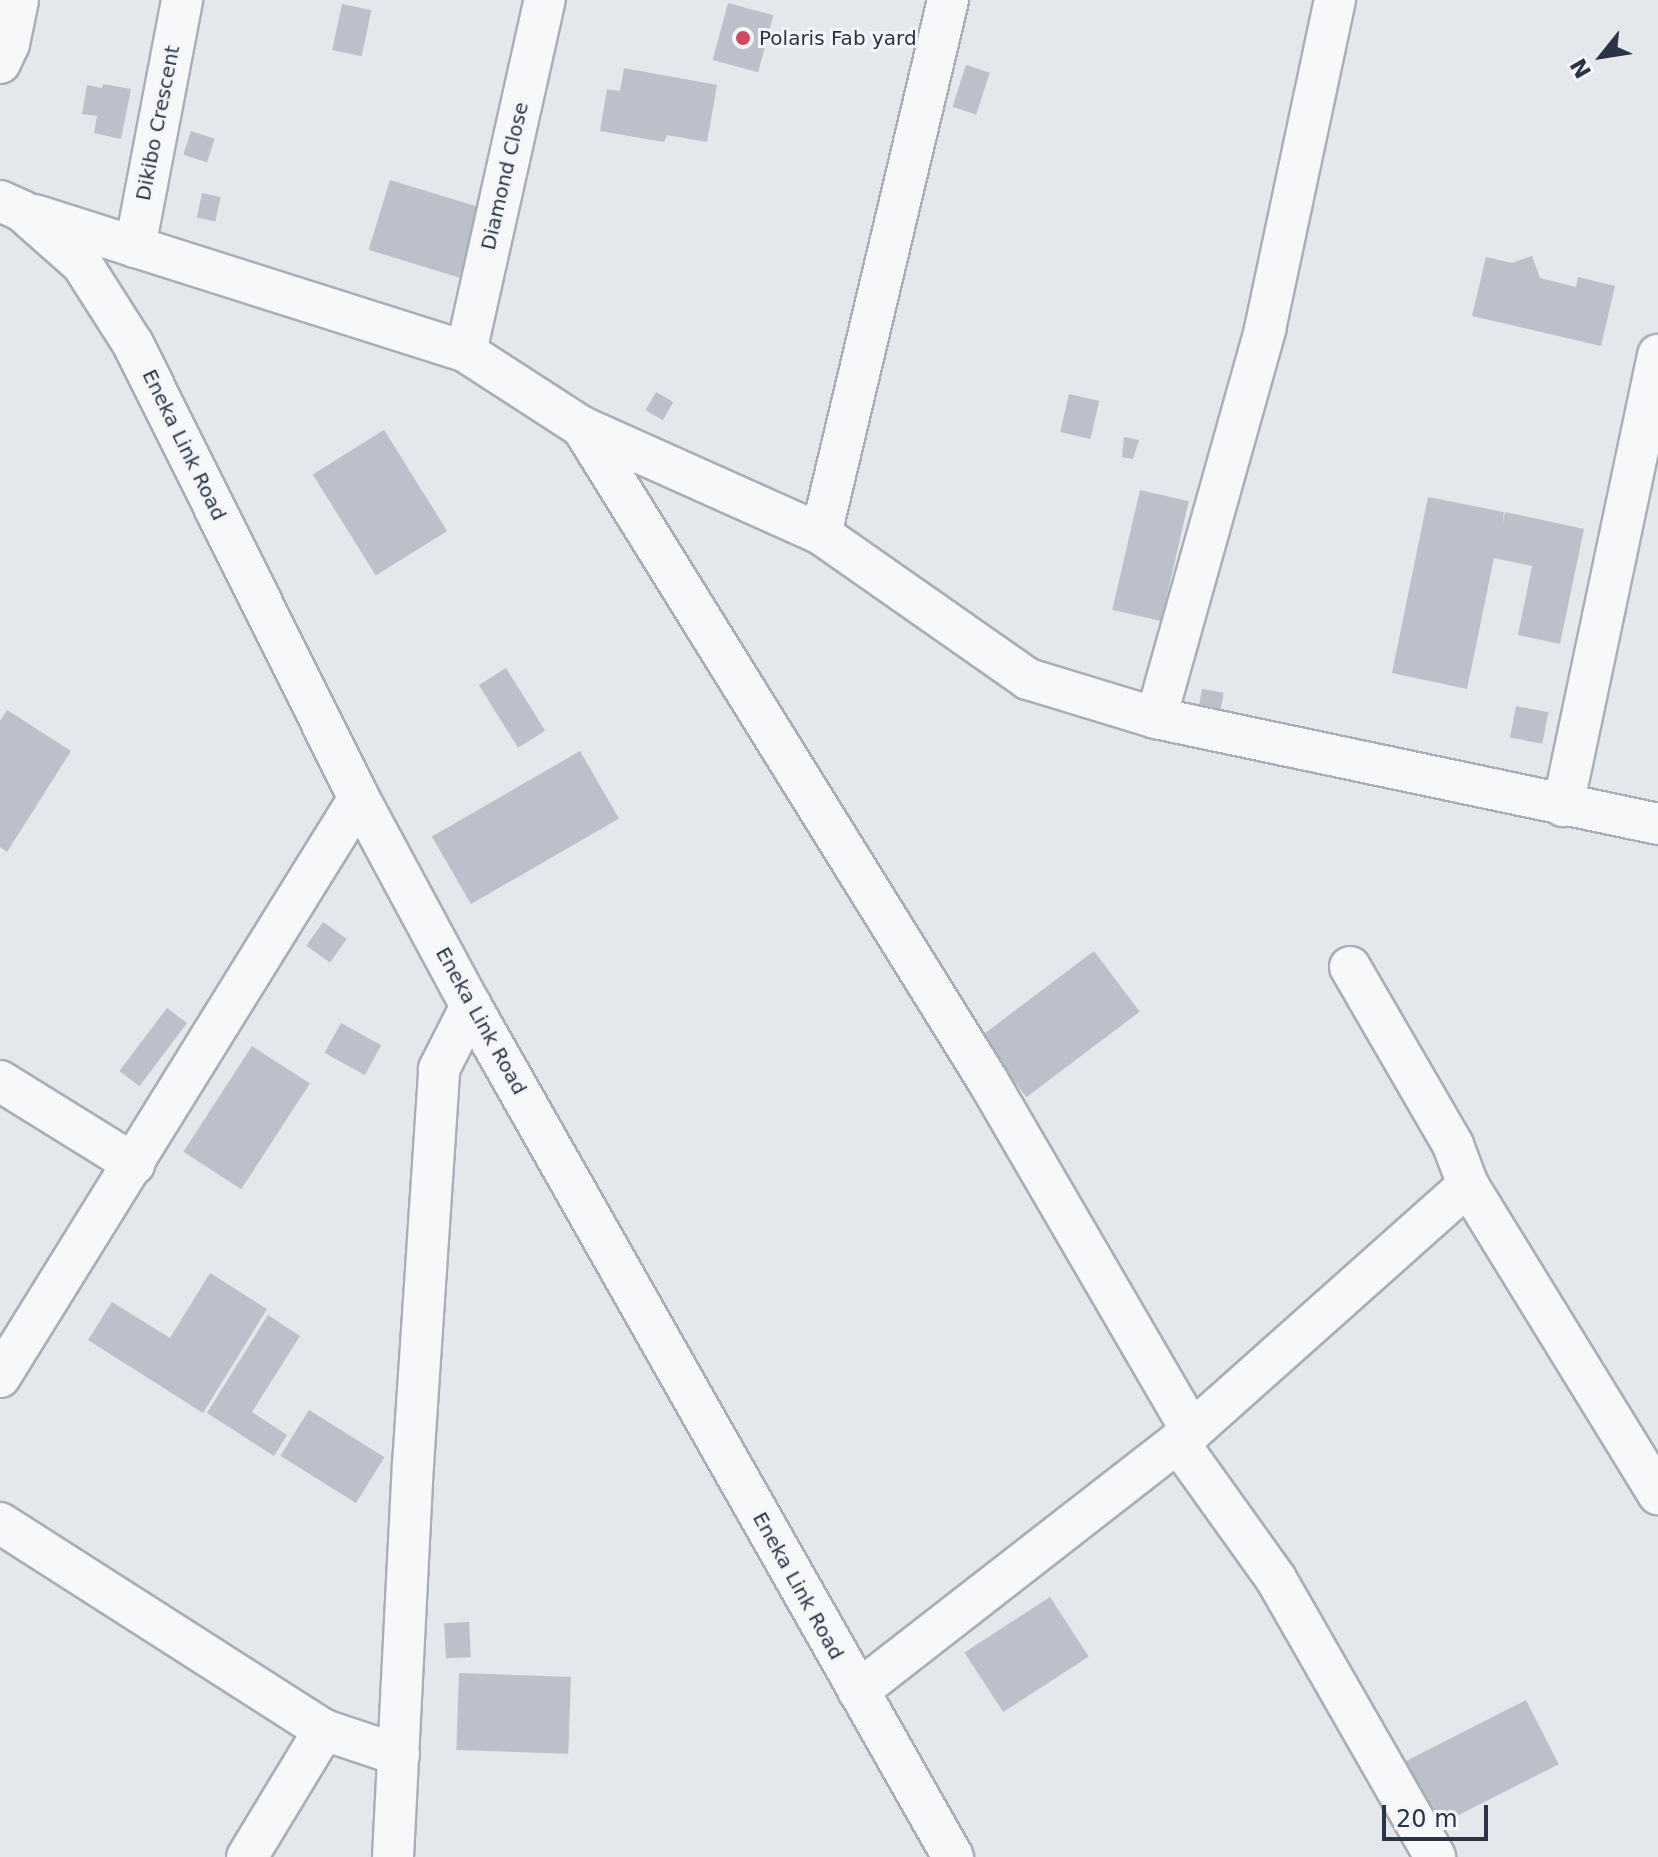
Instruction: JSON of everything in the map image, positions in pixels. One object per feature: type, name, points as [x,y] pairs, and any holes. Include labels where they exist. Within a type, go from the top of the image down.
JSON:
[{"type":"street","points":[[0,63],[9,44],[18,0]]},
{"type":"street","name":"Dikibo Crescent","points":[[135,247],[182,0]]},
{"type":"street","name":"Diamond Close","points":[[466,352],[545,0]]},
{"type":"street","points":[[821,534],[948,0]]},
{"type":"street","points":[[1156,718],[1265,329],[1335,0]]},
{"type":"street","points":[[7,210],[135,247],[466,352],[582,427],[821,534],[1028,679],[1156,718],[1658,824]]},
{"type":"street","name":"Eneka Link Road","points":[[7,210],[82,264],[133,344],[359,798],[471,1006],[953,1857]]},
{"type":"street","points":[[1563,806],[1658,355]]},
{"type":"street","points":[[582,427],[988,1081],[1185,1436],[1276,1579],[1435,1857]]},
{"type":"street","points":[[0,1377],[359,798]]},
{"type":"street","points":[[1350,967],[1453,1145],[1468,1185],[1658,1494]]},
{"type":"street","points":[[393,1857],[413,1465],[439,1069],[471,1006]]},
{"type":"street","points":[[0,1081],[134,1164]]},
{"type":"street","points":[[858,1691],[1185,1436],[1468,1185]]},
{"type":"street","points":[[0,1523],[324,1730],[399,1755]]},
{"type":"street","points":[[247,1857],[324,1730]]},
{"type":"building","name":"Polaris Fab yard","points":[[728,3],[773,15],[758,72],[713,60]]},
{"type":"building","points":[[342,4],[371,10],[362,56],[332,50]]},
{"type":"building","points":[[966,65],[990,73],[976,115],[952,107]]},
{"type":"building","points":[[624,68],[717,85],[707,142],[667,135],[664,142],[600,131],[607,89],[620,91]]},
{"type":"building","points":[[103,84],[131,89],[121,139],[94,133],[97,116],[82,114],[87,85],[102,88]]},
{"type":"building","points":[[191,131],[215,139],[207,163],[183,155]]},
{"type":"building","points":[[390,180],[483,208],[461,278],[369,250]]},
{"type":"building","points":[[202,193],[221,197],[215,221],[197,217]]},
{"type":"building","points":[[1532,256],[1540,278],[1576,287],[1578,277],[1615,286],[1601,346],[1472,316],[1486,257],[1512,263]]},
{"type":"building","points":[[656,392],[673,402],[663,420],[646,410]]},
{"type":"building","points":[[1069,394],[1099,401],[1090,439],[1060,432]]},
{"type":"building","points":[[384,430],[447,531],[376,575],[313,475]]},
{"type":"building","points":[[1124,437],[1139,440],[1133,459],[1122,457]]},
{"type":"building","points":[[1140,490],[1189,501],[1161,621],[1112,610]]},
{"type":"building","points":[[1428,497],[1504,512],[1502,526],[1505,512],[1584,529],[1560,644],[1518,635],[1532,566],[1494,558],[1467,689],[1392,673]]},
{"type":"building","points":[[506,668],[545,731],[518,748],[479,685]]},
{"type":"building","points":[[1202,689],[1224,693],[1220,714],[1198,711]]},
{"type":"building","points":[[1516,706],[1548,712],[1542,744],[1510,737]]},
{"type":"building","points":[[7,710],[71,751],[7,852],[0,847],[0,721]]},
{"type":"building","points":[[580,751],[619,819],[471,904],[432,837]]},
{"type":"building","points":[[323,922],[347,939],[330,962],[306,946]]},
{"type":"building","points":[[1094,951],[1140,1012],[1026,1097],[981,1036]]},
{"type":"building","points":[[167,1008],[187,1023],[139,1086],[119,1071]]},
{"type":"building","points":[[341,1023],[381,1045],[365,1075],[325,1053]]},
{"type":"building","points":[[252,1046],[310,1084],[241,1189],[183,1152]]},
{"type":"building","points":[[210,1273],[267,1309],[203,1413],[88,1340],[112,1302],[170,1338]]},
{"type":"building","points":[[268,1315],[300,1336],[252,1412],[287,1435],[274,1456],[207,1413]]},
{"type":"building","points":[[309,1410],[384,1457],[356,1503],[280,1456]]},
{"type":"building","points":[[1050,1597],[1089,1657],[1003,1712],[964,1653]]},
{"type":"building","points":[[469,1622],[471,1657],[446,1658],[444,1623]]},
{"type":"building","points":[[459,1673],[571,1677],[568,1754],[456,1750]]},
{"type":"building","points":[[1526,1700],[1559,1764],[1435,1827],[1402,1763]]},
{"type":"place","name":"Polaris Fab yard","points":[[743,38]]}]
